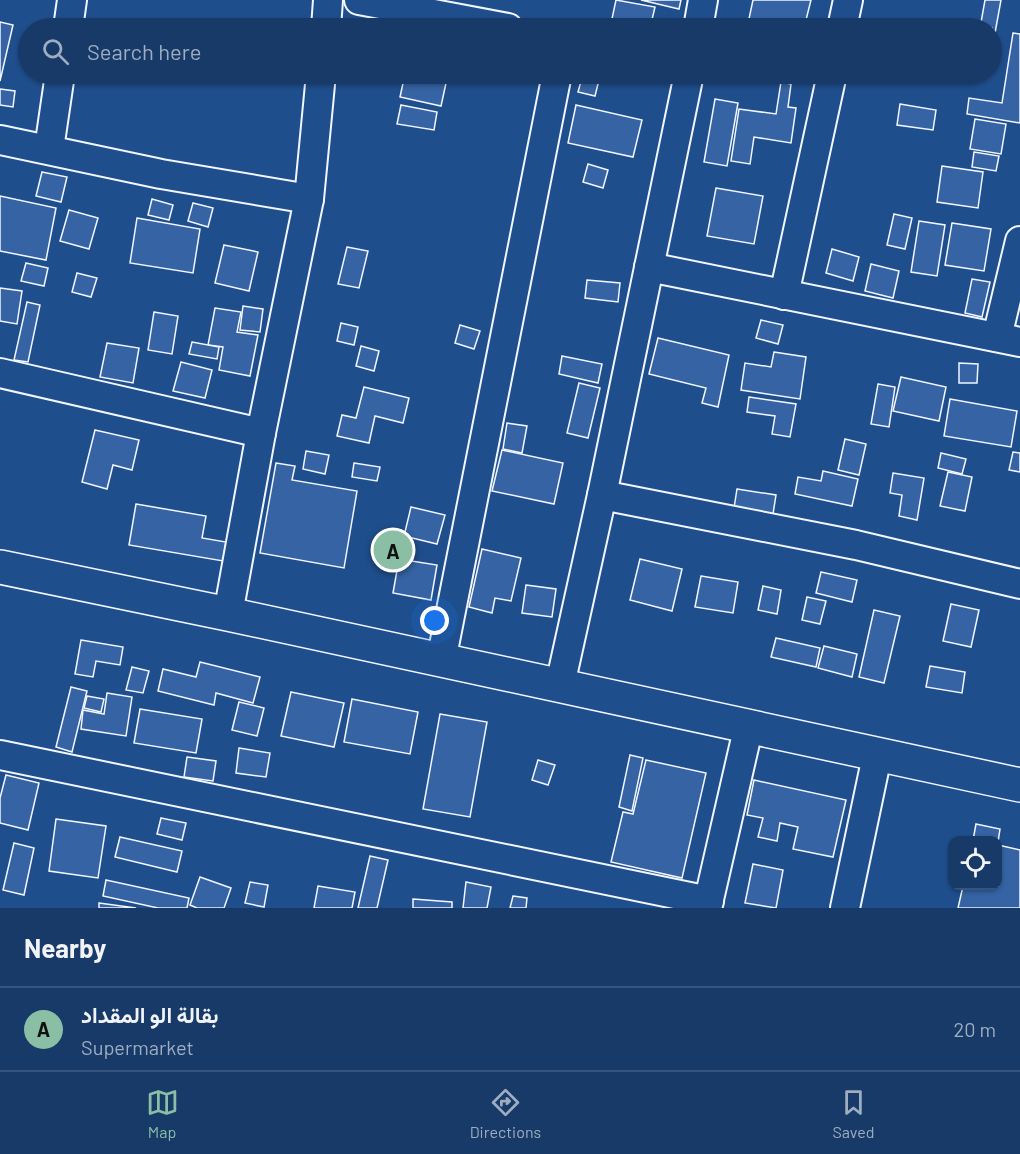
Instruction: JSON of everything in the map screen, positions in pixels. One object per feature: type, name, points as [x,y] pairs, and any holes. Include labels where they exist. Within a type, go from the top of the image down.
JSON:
[{"type":"street","points":[[69,18],[72,0]]},
{"type":"street","points":[[327,18],[328,0]]},
{"type":"street","points":[[359,0],[455,18]]},
{"type":"street","points":[[700,18],[703,0]]},
{"type":"street","points":[[844,18],[848,0]]},
{"type":"street","points":[[49,149],[59,84]]},
{"type":"street","points":[[228,614],[261,433],[309,200],[320,84]]},
{"type":"street","points":[[441,661],[555,84]]},
{"type":"street","points":[[560,685],[602,495],[687,84]]},
{"type":"street","points":[[784,295],[830,84]]},
{"type":"street","points":[[0,141],[49,149],[161,174],[309,200]]},
{"type":"street","points":[[649,267],[1009,339],[1020,241]]},
{"type":"street","points":[[0,373],[261,433]]},
{"type":"street","points":[[602,495],[856,545],[1020,584]]},
{"type":"street","points":[[0,567],[748,725],[877,756],[1020,785]]},
{"type":"street","points":[[0,755],[708,904],[748,725]]},
{"type":"street","points":[[845,908],[877,756]]},
{"type":"building","points":[[616,0],[655,7],[652,18],[612,18]]},
{"type":"building","points":[[641,0],[681,0],[679,9]]},
{"type":"building","points":[[753,0],[811,0],[806,18],[749,18]]},
{"type":"building","points":[[985,0],[1001,0],[998,18],[982,18]]},
{"type":"building","points":[[0,22],[13,25],[0,81]]},
{"type":"building","points":[[1013,33],[1020,34],[1020,123],[967,114],[969,98],[1002,103]]},
{"type":"building","points":[[403,84],[446,84],[441,106],[400,97]]},
{"type":"building","points":[[580,84],[598,84],[595,96],[578,92]]},
{"type":"building","points":[[781,84],[791,84],[788,107],[796,108],[791,143],[754,137],[750,164],[731,161],[739,109],[776,114]]},
{"type":"building","points":[[0,89],[15,91],[13,107],[0,105]]},
{"type":"building","points":[[715,99],[738,103],[727,166],[704,162]]},
{"type":"building","points":[[900,104],[936,110],[933,130],[897,125]]},
{"type":"building","points":[[401,105],[437,112],[434,130],[397,124]]},
{"type":"building","points":[[576,105],[642,120],[633,157],[568,143]]},
{"type":"building","points":[[975,119],[1006,124],[1001,154],[970,149]]},
{"type":"building","points":[[974,152],[999,156],[996,171],[972,167]]},
{"type":"building","points":[[588,164],[608,170],[603,188],[583,182]]},
{"type":"building","points":[[942,166],[983,172],[978,208],[937,202]]},
{"type":"building","points":[[42,172],[67,177],[61,202],[36,196]]},
{"type":"building","points":[[716,188],[763,196],[754,244],[707,236]]},
{"type":"building","points":[[0,196],[56,208],[46,260],[0,251]]},
{"type":"building","points":[[152,199],[173,205],[169,220],[148,215]]},
{"type":"building","points":[[193,203],[213,208],[208,227],[188,221]]},
{"type":"building","points":[[69,210],[98,218],[89,249],[60,241]]},
{"type":"building","points":[[894,214],[912,218],[905,249],[887,245]]},
{"type":"building","points":[[137,218],[200,229],[193,273],[130,263]]},
{"type":"building","points":[[919,221],[945,225],[937,276],[911,272]]},
{"type":"building","points":[[952,223],[991,229],[984,271],[945,265]]},
{"type":"building","points":[[224,245],[258,252],[249,291],[215,283]]},
{"type":"building","points":[[347,247],[368,251],[359,288],[338,284]]},
{"type":"building","points":[[832,249],[859,257],[853,281],[826,273]]},
{"type":"building","points":[[26,263],[48,268],[44,286],[21,281]]},
{"type":"building","points":[[871,264],[899,271],[893,298],[865,291]]},
{"type":"building","points":[[77,273],[97,278],[91,297],[72,292]]},
{"type":"building","points":[[972,279],[990,282],[982,317],[965,313]]},
{"type":"building","points":[[587,280],[620,283],[618,302],[585,298]]},
{"type":"building","points":[[0,288],[22,291],[17,324],[0,321]]},
{"type":"building","points":[[27,302],[40,305],[28,362],[14,360]]},
{"type":"building","points":[[243,306],[263,309],[260,332],[240,330]]},
{"type":"building","points":[[215,308],[241,312],[237,332],[258,335],[250,376],[219,370],[223,347],[208,345]]},
{"type":"building","points":[[154,312],[178,316],[172,354],[148,350]]},
{"type":"building","points":[[761,320],[783,325],[778,344],[756,338]]},
{"type":"building","points":[[341,323],[358,327],[354,345],[337,341]]},
{"type":"building","points":[[460,325],[480,331],[474,349],[455,343]]},
{"type":"building","points":[[658,338],[729,355],[718,407],[702,403],[706,388],[649,374]]},
{"type":"building","points":[[192,342],[219,347],[217,359],[189,354]]},
{"type":"building","points":[[107,343],[139,348],[133,383],[100,377]]},
{"type":"building","points":[[361,346],[379,351],[374,371],[356,366]]},
{"type":"building","points":[[774,352],[806,357],[800,399],[741,390],[745,363],[771,367]]},
{"type":"building","points":[[562,356],[602,364],[598,383],[559,374]]},
{"type":"building","points":[[181,362],[212,370],[205,398],[173,391]]},
{"type":"building","points":[[959,363],[978,364],[977,383],[959,383]]},
{"type":"building","points":[[901,377],[946,387],[939,421],[893,411]]},
{"type":"building","points":[[579,383],[600,388],[588,438],[567,433]]},
{"type":"building","points":[[878,384],[895,387],[889,427],[871,424]]},
{"type":"building","points":[[364,387],[409,398],[403,423],[375,416],[369,443],[337,436],[342,415],[356,418]]},
{"type":"building","points":[[749,397],[796,404],[790,437],[772,434],[775,416],[747,412]]},
{"type":"building","points":[[950,399],[1017,411],[1011,447],[944,436]]},
{"type":"building","points":[[507,423],[527,426],[522,453],[503,449]]},
{"type":"building","points":[[95,430],[139,440],[132,470],[113,465],[107,489],[82,482]]},
{"type":"building","points":[[845,439],[866,444],[859,475],[838,470]]},
{"type":"building","points":[[502,450],[563,463],[554,504],[492,491]]},
{"type":"building","points":[[306,451],[329,455],[325,474],[303,469]]},
{"type":"building","points":[[1013,452],[1020,453],[1020,472],[1009,470]]},
{"type":"building","points":[[941,453],[966,459],[962,474],[938,468]]},
{"type":"building","points":[[276,463],[295,466],[292,480],[357,491],[344,568],[260,553]]},
{"type":"building","points":[[354,463],[380,467],[377,481],[352,477]]},
{"type":"building","points":[[823,471],[858,479],[852,506],[795,494],[798,477],[821,481]]},
{"type":"building","points":[[948,472],[972,477],[965,511],[940,506]]},
{"type":"building","points":[[893,473],[924,478],[917,520],[899,516],[902,495],[890,493]]},
{"type":"building","points":[[737,489],[776,495],[773,514],[734,508]]},
{"type":"building","points":[[136,504],[206,516],[202,538],[226,542],[223,561],[129,545]]},
{"type":"building","points":[[411,507],[445,515],[437,544],[404,536]]},
{"type":"building","points":[[482,549],[521,558],[511,601],[495,598],[492,613],[469,607]]},
{"type":"building","points":[[399,559],[437,565],[431,600],[393,593]]},
{"type":"building","points":[[640,559],[682,569],[672,611],[630,600]]},
{"type":"building","points":[[821,572],[857,580],[852,602],[816,593]]},
{"type":"building","points":[[701,576],[738,582],[733,613],[695,607]]},
{"type":"building","points":[[526,585],[556,589],[552,617],[522,613]]},
{"type":"building","points":[[763,586],[781,590],[777,614],[758,610]]},
{"type":"building","points":[[807,597],[826,601],[820,624],[802,620]]},
{"type":"building","points":[[951,604],[979,610],[971,647],[943,641]]},
{"type":"building","points":[[874,610],[900,616],[884,683],[859,677]]},
{"type":"building","points":[[776,638],[820,648],[816,667],[771,657]]},
{"type":"building","points":[[81,640],[123,647],[120,665],[96,661],[93,677],[75,674]]},
{"type":"building","points":[[824,646],[857,654],[852,677],[818,668]]},
{"type":"building","points":[[200,662],[260,677],[253,703],[216,693],[214,705],[158,691],[163,669],[196,677]]},
{"type":"building","points":[[930,666],[965,672],[962,693],[926,687]]},
{"type":"building","points":[[132,667],[149,671],[143,693],[126,690]]},
{"type":"building","points":[[71,687],[87,691],[72,752],[56,747]]},
{"type":"building","points":[[291,692],[344,703],[334,747],[281,736]]},
{"type":"building","points":[[107,693],[132,697],[126,736],[81,729],[83,710],[104,714]]},
{"type":"building","points":[[87,696],[104,699],[101,712],[84,708]]},
{"type":"building","points":[[352,699],[418,712],[410,754],[344,742]]},
{"type":"building","points":[[239,702],[264,708],[257,736],[232,730]]},
{"type":"building","points":[[140,709],[202,719],[196,753],[134,743]]},
{"type":"building","points":[[440,714],[487,722],[470,817],[423,809]]},
{"type":"building","points":[[239,748],[270,753],[266,777],[236,773]]},
{"type":"building","points":[[630,755],[643,758],[632,811],[619,807]]},
{"type":"building","points":[[187,757],[216,761],[213,781],[184,777]]},
{"type":"building","points":[[538,760],[555,765],[548,785],[532,780]]},
{"type":"building","points":[[646,760],[706,773],[682,878],[611,862],[623,812],[633,814]]},
{"type":"building","points":[[6,775],[39,783],[28,830],[0,823],[0,798]]},
{"type":"building","points":[[754,780],[846,800],[833,857],[793,849],[798,827],[780,823],[777,841],[758,837],[763,818],[747,815]]},
{"type":"building","points":[[161,818],[186,823],[182,840],[157,834]]},
{"type":"building","points":[[56,819],[106,826],[98,878],[49,871]]},
{"type":"building","points":[[976,824],[1000,829],[999,836],[974,836]]},
{"type":"building","points":[[120,837],[182,851],[177,872],[115,857]]},
{"type":"building","points":[[14,843],[34,848],[24,895],[3,890]]},
{"type":"building","points":[[1002,846],[1020,850],[1020,908],[958,908],[962,890],[1002,890]]},
{"type":"building","points":[[370,856],[388,860],[377,908],[358,908]]},
{"type":"building","points":[[753,864],[783,870],[776,908],[745,903]]},
{"type":"building","points":[[200,877],[231,888],[224,908],[197,908],[190,905]]},
{"type":"building","points":[[106,880],[189,898],[187,908],[158,908],[103,896]]},
{"type":"building","points":[[250,882],[268,885],[264,907],[245,903]]},
{"type":"building","points":[[466,882],[491,887],[487,908],[463,908]]},
{"type":"building","points":[[318,886],[355,892],[352,908],[314,908]]},
{"type":"building","points":[[513,896],[527,898],[526,908],[510,908]]},
{"type":"building","points":[[413,899],[452,902],[452,908],[413,908]]},
{"type":"building","points":[[99,903],[136,908],[99,908]]},
{"type":"place","name":"بقالة الو المقداد","points":[[393,550]]}]
